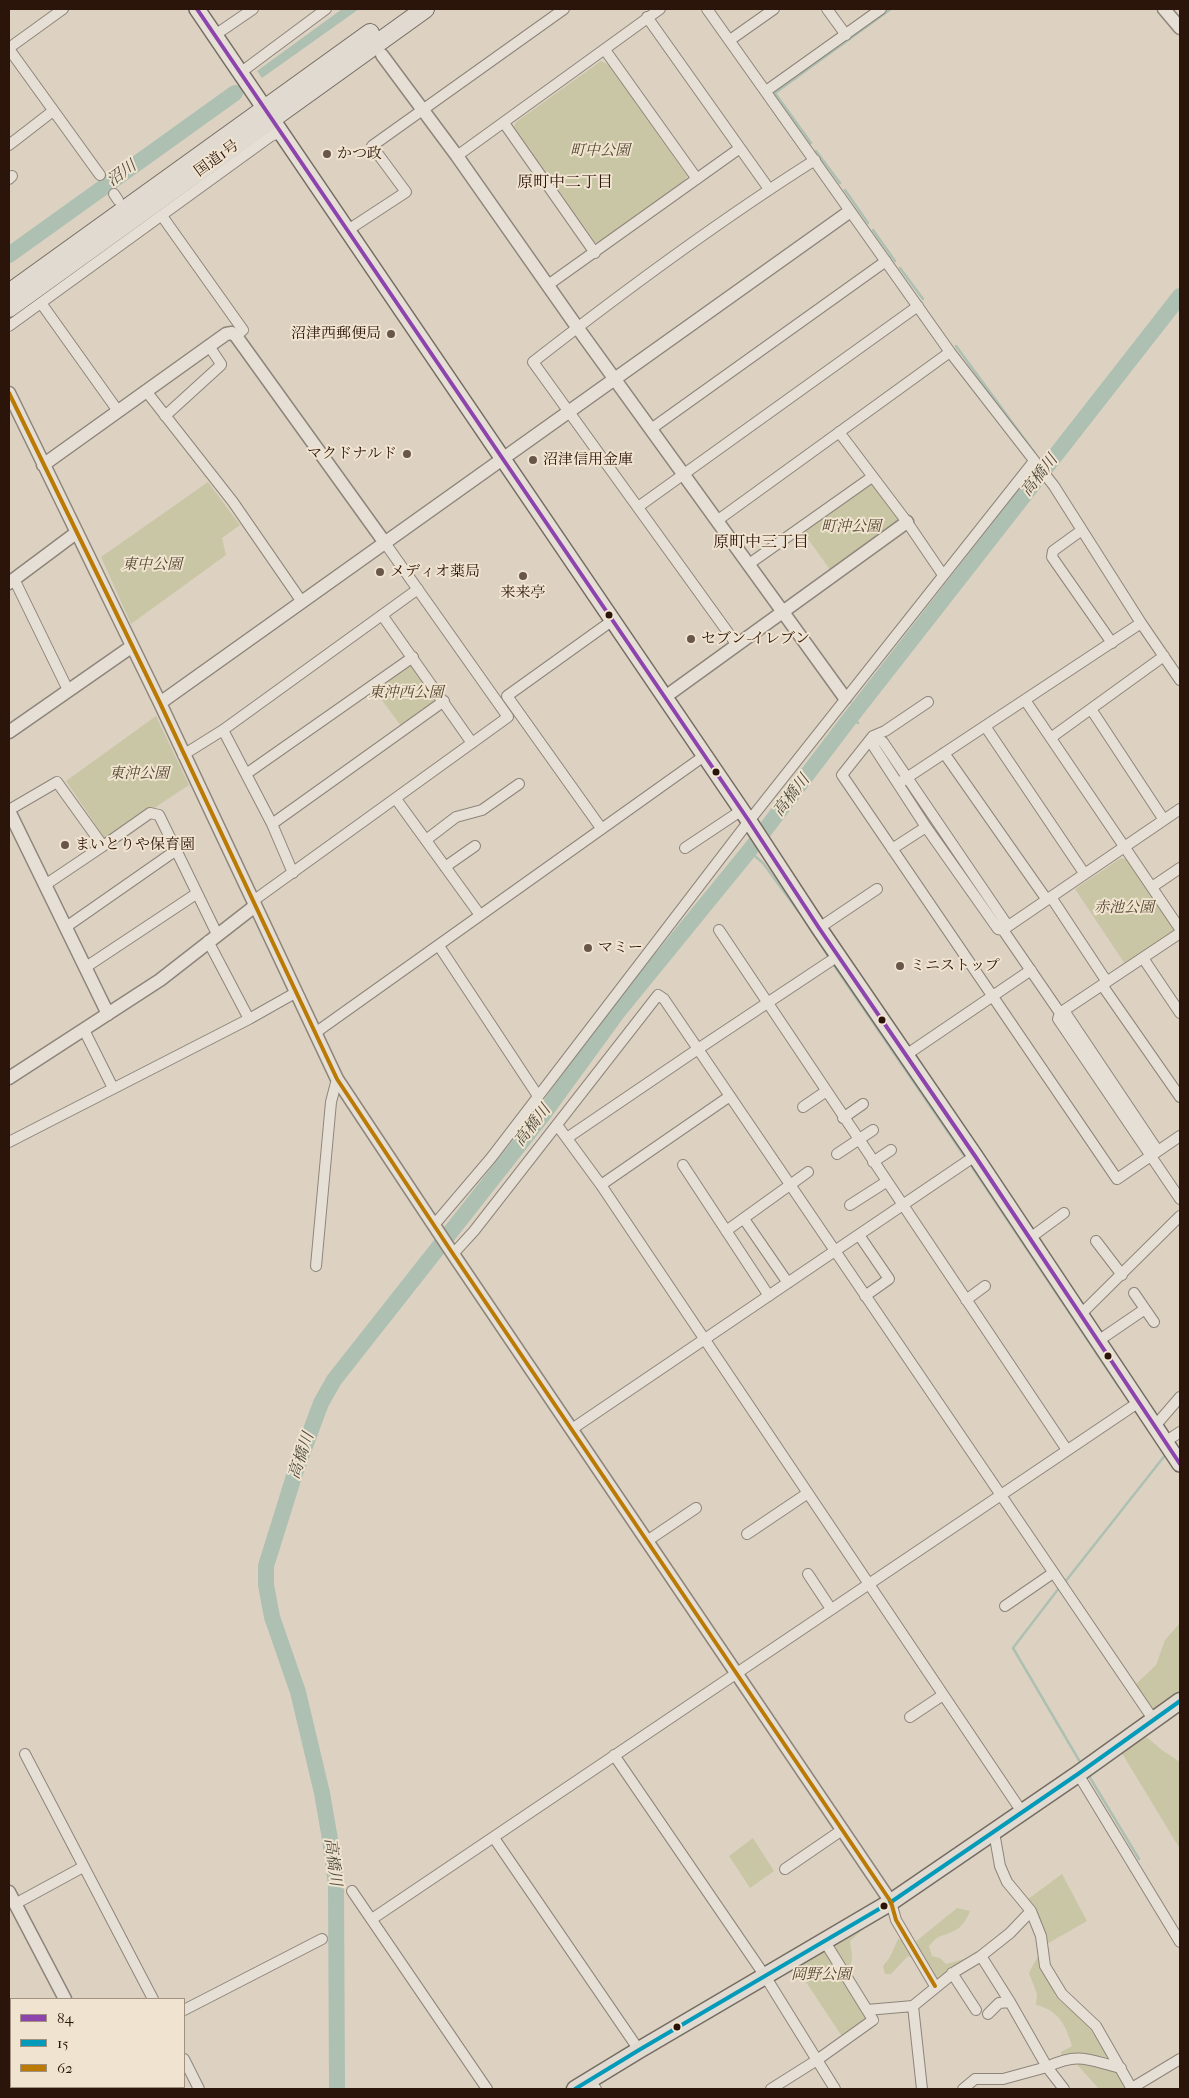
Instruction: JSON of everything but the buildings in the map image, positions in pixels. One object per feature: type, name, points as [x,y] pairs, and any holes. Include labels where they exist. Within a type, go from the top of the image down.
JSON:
[{"type":"highway","name":"国道1号","points":[[9,293],[273,120],[404,9]]},
{"type":"highway","name":"国道1号","points":[[9,308],[425,9]]},
{"type":"main road","points":[[198,9],[748,820],[819,928],[834,959],[906,1055],[1180,1464]]},
{"type":"main road","points":[[575,2089],[593,2085],[639,2050],[891,1902],[1078,1774],[1180,1701]]},
{"type":"street","points":[[63,9],[9,48],[100,175]]},
{"type":"street","points":[[240,73],[326,9]]},
{"type":"street","points":[[348,230],[406,192],[372,146],[564,9]]},
{"type":"street","points":[[457,156],[660,9]]},
{"type":"street","points":[[707,9],[950,352],[1054,486],[1141,623],[1180,680]]},
{"type":"street","points":[[730,40],[774,9]]},
{"type":"street","points":[[827,9],[846,35]]},
{"type":"street","points":[[766,91],[881,9]]},
{"type":"street","points":[[1164,9],[1180,28]]},
{"type":"street","points":[[215,34],[253,10]]},
{"type":"street","points":[[647,18],[769,189]]},
{"type":"street","points":[[604,50],[697,179]]},
{"type":"street","points":[[382,55],[457,156],[683,475],[718,520],[846,698]]},
{"type":"street","points":[[9,144],[53,111]]},
{"type":"street","points":[[9,326],[271,136],[273,120]]},
{"type":"street","points":[[504,123],[595,253]]},
{"type":"street","points":[[548,285],[740,148]]},
{"type":"street","points":[[737,645],[533,362],[577,327],[769,189],[815,160]]},
{"type":"street","points":[[160,703],[849,212]]},
{"type":"street","points":[[162,216],[244,330],[236,336]]},
{"type":"street","points":[[651,429],[886,261]]},
{"type":"street","points":[[41,303],[118,411]]},
{"type":"street","points":[[638,508],[918,306]]},
{"type":"street","points":[[9,1078],[160,980],[293,872],[508,717],[385,543],[232,333],[226,334],[44,465]]},
{"type":"street","points":[[166,416],[221,365],[209,346]]},
{"type":"street","points":[[718,520],[950,352]]},
{"type":"street","points":[[146,391],[233,502],[302,602]]},
{"type":"street","points":[[9,396],[160,703],[337,1079],[452,1254],[891,1902],[896,1920],[935,1986]]},
{"type":"street","points":[[839,432],[943,575]]},
{"type":"street","points":[[435,1227],[491,1158],[748,820],[943,575],[1036,462]]},
{"type":"street","points":[[749,564],[872,477]]},
{"type":"street","points":[[665,697],[906,522]]},
{"type":"street","points":[[1082,530],[1053,551],[1052,557],[1112,643]]},
{"type":"street","points":[[68,690],[11,581],[76,534]]},
{"type":"street","points":[[183,755],[223,730],[418,589]]},
{"type":"street","points":[[382,615],[472,743]]},
{"type":"street","points":[[602,828],[507,696],[613,620]]},
{"type":"street","points":[[903,780],[1141,623]]},
{"type":"street","points":[[9,732],[131,647]]},
{"type":"street","points":[[1052,737],[1164,656]]},
{"type":"street","points":[[246,774],[413,657]]},
{"type":"street","points":[[1025,700],[1052,737],[1180,929]]},
{"type":"street","points":[[272,824],[444,701]]},
{"type":"street","points":[[928,702],[885,731],[873,736],[842,775],[1117,1179],[1180,1136]]},
{"type":"street","points":[[1091,709],[1164,820]]},
{"type":"street","points":[[985,726],[1084,873]]},
{"type":"street","points":[[223,730],[272,824],[293,872]]},
{"type":"street","points":[[873,736],[883,742],[926,827],[998,929],[1006,928],[1180,809]]},
{"type":"street","points":[[944,753],[1049,899],[1180,1097]]},
{"type":"street","points":[[315,1033],[704,756]]},
{"type":"street","points":[[903,780],[1006,928],[1060,1013]]},
{"type":"street","points":[[103,846],[57,782],[9,811],[108,1014]]},
{"type":"street","points":[[426,840],[456,817],[482,810],[519,784]]},
{"type":"street","points":[[396,799],[480,915]]},
{"type":"street","points":[[45,885],[150,813],[159,816],[196,894],[212,937],[249,1019]]},
{"type":"street","points":[[685,848],[748,820]]},
{"type":"street","points":[[892,849],[926,827]]},
{"type":"street","points":[[445,867],[475,846]]},
{"type":"street","points":[[66,926],[175,851]]},
{"type":"street","points":[[1152,887],[1180,868]]},
{"type":"street","points":[[819,928],[878,889]]},
{"type":"street","points":[[86,967],[196,894]]},
{"type":"street","points":[[718,930],[1067,1450]]},
{"type":"street","points":[[1180,934],[1060,1013],[1058,1019],[1154,1154],[1180,1199]]},
{"type":"street","points":[[439,946],[538,1096]]},
{"type":"street","points":[[1143,958],[1180,1013]]},
{"type":"street","points":[[567,1138],[834,959]]},
{"type":"street","points":[[906,1055],[1031,970]]},
{"type":"street","points":[[9,1142],[249,1019],[295,993]]},
{"type":"street","points":[[452,1254],[474,1231],[658,995],[664,998],[1153,1719]]},
{"type":"street","points":[[84,1030],[113,1088]]},
{"type":"street","points":[[316,1266],[330,1102],[337,1079]]},
{"type":"street","points":[[803,1108],[826,1092]]},
{"type":"street","points":[[601,1185],[730,1096]]},
{"type":"street","points":[[843,1118],[863,1104]]},
{"type":"street","points":[[557,1124],[601,1185],[1022,1812]]},
{"type":"street","points":[[837,1154],[873,1130]]},
{"type":"street","points":[[873,1162],[891,1150]]},
{"type":"street","points":[[572,1429],[975,1156]]},
{"type":"street","points":[[683,1165],[769,1296]]},
{"type":"street","points":[[726,1232],[808,1172]]},
{"type":"street","points":[[850,1205],[886,1182]]},
{"type":"street","points":[[1030,1238],[1064,1212]]},
{"type":"street","points":[[1081,1314],[1180,1216]]},
{"type":"street","points":[[744,1219],[788,1283]]},
{"type":"street","points":[[859,1235],[888,1279],[865,1296]]},
{"type":"street","points":[[1096,1240],[1122,1275]]},
{"type":"street","points":[[966,1300],[985,1286]]},
{"type":"street","points":[[1134,1293],[1154,1322]]},
{"type":"street","points":[[1098,1341],[1145,1309]]},
{"type":"street","points":[[1155,1426],[1180,1397]]},
{"type":"street","points":[[372,1919],[1139,1402]]},
{"type":"street","points":[[1165,1442],[1180,1432]]},
{"type":"street","points":[[747,1534],[808,1493]]},
{"type":"street","points":[[647,1541],[696,1508]]},
{"type":"street","points":[[808,1574],[832,1609]]},
{"type":"street","points":[[1005,1606],[1056,1576]]},
{"type":"street","points":[[910,1717],[943,1695]]},
{"type":"street","points":[[25,1754],[152,1998]]},
{"type":"street","points":[[614,1756],[764,1976],[835,2089]]},
{"type":"street","points":[[1078,1774],[1180,1942]]},
{"type":"street","points":[[785,1869],[842,1830]]},
{"type":"street","points":[[994,1832],[1000,1866],[1007,1882],[1031,1911],[1041,1936],[1045,1966],[1062,1994],[1096,2026],[1132,2088],[1180,2059]]},
{"type":"street","points":[[494,1838],[639,2050]]},
{"type":"street","points":[[15,1904],[83,1867]]},
{"type":"street","points":[[352,1891],[487,2089]]},
{"type":"street","points":[[9,1892],[64,1998]]},
{"type":"street","points":[[867,2010],[913,2006],[952,1973],[981,1956],[1010,1933],[1031,1911]]},
{"type":"street","points":[[185,2009],[322,1940]]},
{"type":"street","points":[[771,2089],[817,2060],[873,2020],[825,1942]]},
{"type":"street","points":[[981,1956],[1010,2002],[1046,2067],[1064,2089]]},
{"type":"street","points":[[952,1973],[976,2010]]},
{"type":"street","points":[[988,2014],[999,2003],[1010,2002]]},
{"type":"street","points":[[913,2006],[922,2089]]},
{"type":"street","points":[[963,2089],[976,2079],[1003,2079],[1046,2067],[1064,2059],[1077,2057],[1121,2068]]},
{"type":"street","points":[[185,2061],[199,2089]]},
{"type":"street","points":[[9,2067],[10,2072]]},
{"type":"green space","name":"町中公園","points":[[601,61],[609,65],[687,176],[685,180],[601,244],[595,242],[514,127],[516,122]]},
{"type":"green space","name":"東中公園","points":[[208,482],[240,525],[222,538],[226,555],[131,624],[101,557]]},
{"type":"green space","name":"町沖公園","points":[[872,483],[900,522],[831,571],[803,532]]},
{"type":"green space","name":"東沖西公園","points":[[410,662],[436,693],[436,701],[401,726],[373,688]]},
{"type":"green space","name":"東沖公園","points":[[156,716],[189,785],[106,840],[66,781]]},
{"type":"green space","name":"赤池公園","points":[[1121,858],[1129,860],[1173,926],[1173,932],[1125,964],[1075,889]]},
{"type":"green space","points":[[1180,1623],[1180,1695],[1158,1710],[1144,1700],[1136,1684],[1156,1665],[1165,1640]]},
{"type":"green space","points":[[1143,1734],[1180,1762],[1180,1849],[1120,1750]]},
{"type":"green space","points":[[753,1838],[774,1871],[750,1888],[729,1856]]},
{"type":"green space","points":[[1062,1874],[1087,1921],[1045,1945],[1040,1919],[1028,1899]]},
{"type":"green space","points":[[957,1908],[970,1911],[965,1921],[959,1928],[938,1938],[929,1946],[932,1956],[940,1958],[946,1964],[964,1959],[966,1962],[941,1982],[926,1965],[908,1956],[891,1974],[885,1974],[883,1966],[890,1957],[898,1939],[914,1943]]},
{"type":"green space","points":[[871,1922],[850,1941],[852,1961],[845,1971],[829,1943]]},
{"type":"green space","name":"岡野公園","points":[[823,1947],[867,2016],[864,2023],[843,2038],[794,1964]]},
{"type":"green space","points":[[1039,1954],[1056,1997],[1087,2024],[1129,2089],[1099,2089],[1073,2060],[1062,2058],[1061,2052],[1072,2046],[1067,2032],[1056,2015],[1044,2007],[1036,2005],[1037,1994],[1029,1973]]},
{"type":"shaded area","points":[[342,9],[359,9],[262,78],[257,71]]},
{"type":"waterway","points":[[811,143],[775,93],[891,9]]},
{"type":"waterway","name":"沼川","points":[[9,255],[235,93]]},
{"type":"waterway","points":[[816,151],[840,183]]},
{"type":"waterway","points":[[845,190],[868,223]]},
{"type":"waterway","points":[[873,230],[895,261]]},
{"type":"waterway","points":[[900,268],[923,299]]},
{"type":"waterway","name":"高橋川","points":[[337,2089],[336,1884],[330,1839],[322,1793],[298,1692],[272,1617],[266,1585],[266,1566],[295,1473],[321,1403],[334,1380],[542,1116],[617,1013],[749,851],[851,717],[1180,296]]},
{"type":"waterway","points":[[956,346],[1034,452]]},
{"type":"waterway","points":[[851,717],[858,723]]},
{"type":"waterway","points":[[893,766],[901,778]]},
{"type":"waterway","points":[[904,783],[965,874]]},
{"type":"waterway","points":[[749,851],[763,863],[804,919],[830,959]]},
{"type":"waterway","points":[[833,964],[965,1157]]},
{"type":"waterway","points":[[972,1167],[1119,1387]]},
{"type":"waterway","points":[[1065,1582],[1166,1454]]},
{"type":"waterway","points":[[1059,1588],[1013,1648],[1080,1762]]},
{"type":"waterway","points":[[1089,1776],[1139,1859]]},
{"type":"transit line","name":"84","points":[[197,9],[749,821],[1180,1464]]},
{"type":"transit line","name":"62","points":[[9,393],[160,703],[337,1079],[891,1902],[896,1920],[935,1986]]},
{"type":"transit line","name":"15","points":[[575,2089],[891,1902],[1078,1774],[1180,1701]]},
{"type":"place","name":"かつ政","points":[[327,154]]},
{"type":"place","name":"沼津西郵便局","points":[[391,334]]},
{"type":"place","name":"マクドナルド","points":[[407,454]]},
{"type":"place","name":"沼津信用金庫","points":[[533,460]]},
{"type":"place","name":"メディオ薬局","points":[[380,572]]},
{"type":"place","name":"来来亭","points":[[523,576]]},
{"type":"place","name":"セブン-イレブン","points":[[691,639]]},
{"type":"place","name":"まいとりや保育園","points":[[65,845]]},
{"type":"place","name":"マミー","points":[[588,948]]},
{"type":"place","name":"ミニストップ","points":[[900,966]]},
{"type":"district","name":"原町中二丁目","points":[[565,183]]},
{"type":"district","name":"原町中三丁目","points":[[761,543]]}]
